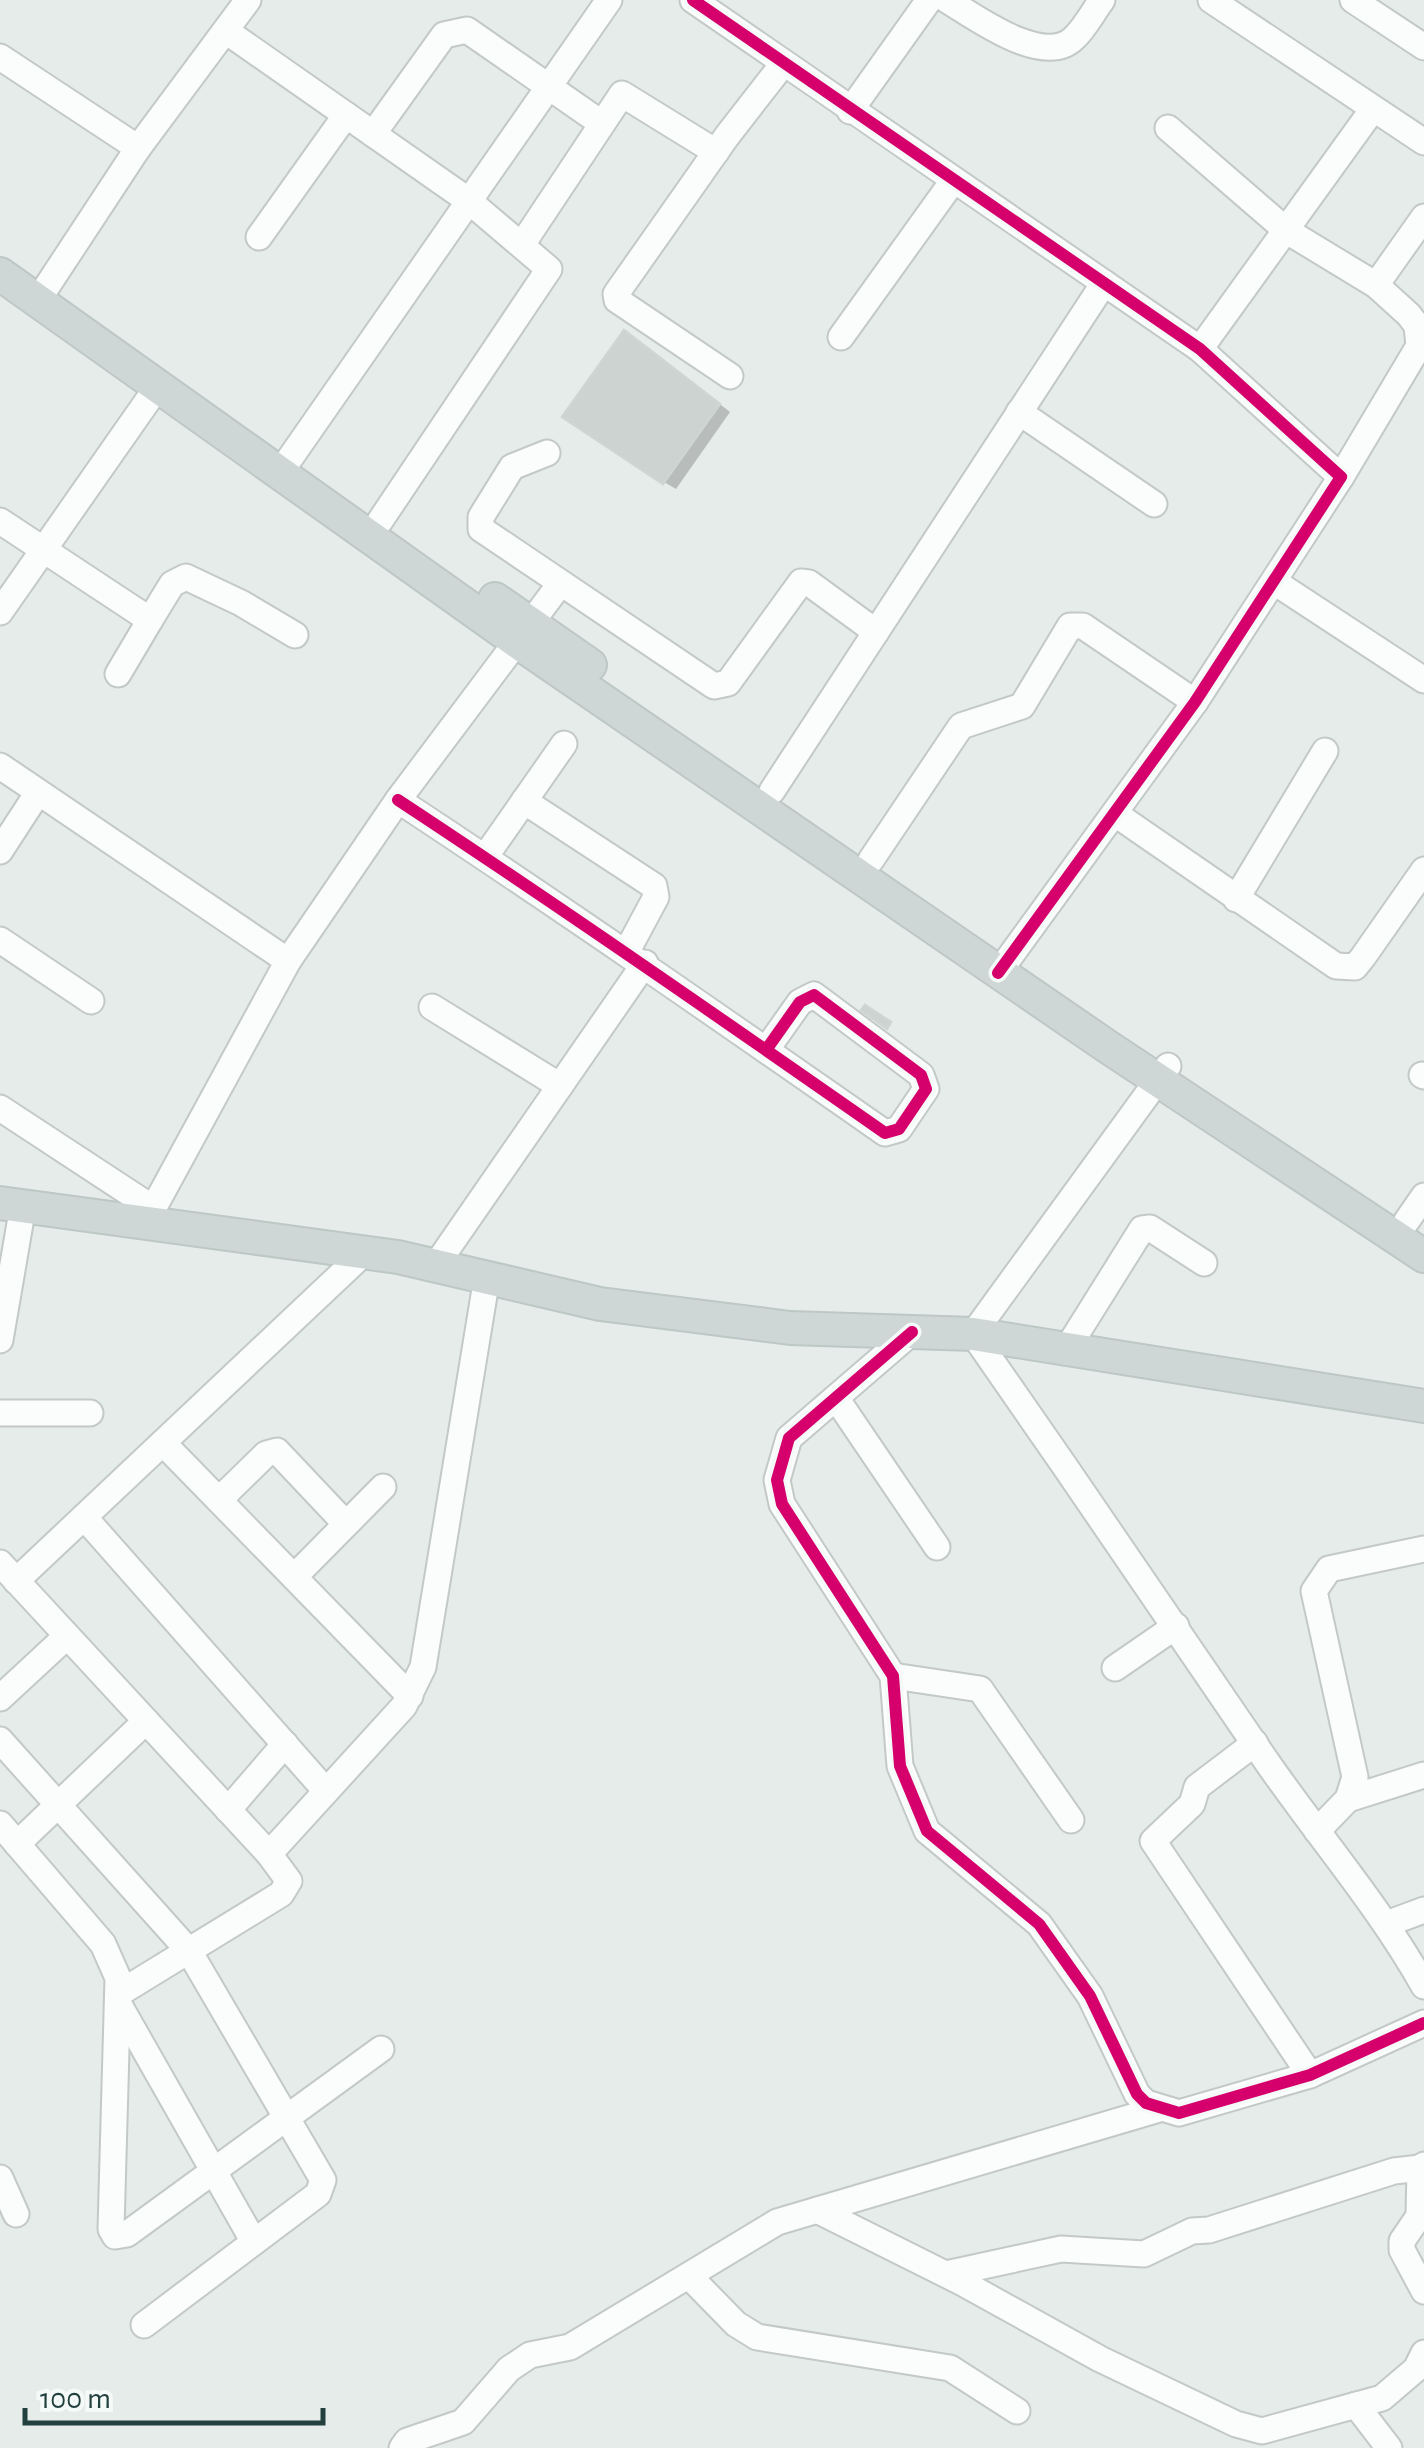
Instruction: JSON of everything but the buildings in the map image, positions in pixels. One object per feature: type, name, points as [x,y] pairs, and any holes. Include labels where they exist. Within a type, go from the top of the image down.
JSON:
[{"type":"main road","points":[[2,276],[42,294],[1424,1256]]},
{"type":"main road","points":[[42,294],[158,386],[380,521],[526,634],[772,791],[871,860],[1004,966]]},
{"type":"main road","points":[[1163,1072],[1418,1217]]},
{"type":"main road","points":[[11,1204],[150,1214],[436,1265],[600,1304],[790,1328],[973,1334],[1065,1352],[1424,1406]]},
{"type":"street","points":[[42,294],[138,148],[248,0]]},
{"type":"street","points":[[284,466],[609,0]]},
{"type":"street","points":[[693,0],[1200,349],[1341,477]]},
{"type":"street","points":[[850,111],[929,0]]},
{"type":"street","points":[[947,0],[1024,44],[1059,47],[1074,39],[1102,0]]},
{"type":"street","points":[[1210,0],[1424,142]]},
{"type":"street","points":[[1353,0],[1424,47]]},
{"type":"street","points":[[373,134],[444,35],[457,29],[467,30],[601,124]]},
{"type":"street","points":[[226,31],[469,201],[523,243],[549,274],[380,521]]},
{"type":"street","points":[[0,57],[138,148]]},
{"type":"street","points":[[730,376],[616,297],[716,152],[784,64]]},
{"type":"street","points":[[523,243],[624,93],[716,152]]},
{"type":"street","points":[[1200,349],[1373,109]]},
{"type":"street","points":[[259,238],[346,115]]},
{"type":"street","points":[[1004,966],[1117,815],[1276,583],[1418,346],[1417,326],[1410,315],[1376,286],[1287,231],[1168,128]]},
{"type":"street","points":[[840,337],[953,181]]},
{"type":"street","points":[[1376,286],[1424,218]]},
{"type":"street","points":[[772,791],[1104,283]]},
{"type":"street","points":[[0,612],[158,386]]},
{"type":"street","points":[[1019,412],[1154,504]]},
{"type":"street","points":[[547,453],[512,468],[480,522],[481,529],[714,686],[728,683],[800,582],[808,582],[876,632]]},
{"type":"street","points":[[0,521],[150,620]]},
{"type":"street","points":[[118,674],[172,584],[186,578],[242,603],[295,635]]},
{"type":"street","points":[[1276,583],[1424,680]]},
{"type":"street","points":[[0,1108],[150,1214],[288,960],[398,800],[560,584]]},
{"type":"street","points":[[871,860],[961,726],[1022,706],[1074,624],[1083,626],[1195,702]]},
{"type":"street","points":[[485,857],[564,744]]},
{"type":"street","points":[[1236,899],[1325,751]]},
{"type":"street","points":[[0,766],[288,960]]},
{"type":"street","points":[[0,851],[37,794]]},
{"type":"street","points":[[398,800],[636,957],[766,1050],[885,1132],[899,1129],[926,1090],[921,1076],[814,995],[800,1002],[766,1050]]},
{"type":"street","points":[[436,1265],[560,1086],[636,957],[656,897],[654,886],[524,802]]},
{"type":"street","points":[[1117,815],[1336,966],[1355,967],[1424,870]]},
{"type":"street","points":[[0,940],[90,1001]]},
{"type":"street","points":[[432,1006],[560,1086]]},
{"type":"street","points":[[1163,1072],[973,1334],[1316,1831],[1388,1923],[1424,1986]]},
{"type":"street","points":[[0,1340],[11,1204]]},
{"type":"street","points":[[1065,1352],[1142,1229],[1150,1228],[1204,1263]]},
{"type":"street","points":[[118,1999],[288,1886],[286,1876],[8,1572],[84,1518],[365,1252]]},
{"type":"street","points":[[269,1854],[410,1696],[423,1667],[439,1591],[487,1277]]},
{"type":"street","points":[[912,1332],[789,1438],[778,1466],[778,1492],[893,1676],[900,1766],[927,1832],[1039,1924],[1090,1996],[1137,2094],[1159,2109]]},
{"type":"street","points":[[836,1398],[936,1547]]},
{"type":"street","points":[[0,1413],[90,1413]]},
{"type":"street","points":[[163,1443],[410,1696]]},
{"type":"street","points":[[219,1500],[266,1454],[277,1451],[346,1524]]},
{"type":"street","points":[[294,1577],[382,1487]]},
{"type":"street","points":[[84,1518],[326,1791]]},
{"type":"street","points":[[1316,1831],[1348,1799],[1355,1777],[1314,1591],[1329,1569],[1424,1550]]},
{"type":"street","points":[[1115,1668],[1176,1626]]},
{"type":"street","points":[[0,1698],[67,1636]]},
{"type":"street","points":[[893,1676],[980,1688],[1071,1820]]},
{"type":"street","points":[[18,1844],[146,1721]]},
{"type":"street","points":[[0,1740],[189,1950],[290,2118],[324,2186],[144,2325]]},
{"type":"street","points":[[1255,1742],[1197,1787],[1192,1804],[1153,1841],[1310,2075]]},
{"type":"street","points":[[228,1810],[284,1744]]},
{"type":"street","points":[[1348,1799],[1424,1775]]},
{"type":"street","points":[[0,1824],[102,1944],[118,1978],[111,2229],[115,2236],[127,2234],[214,2173],[381,2048]]},
{"type":"street","points":[[1388,1923],[1424,1910]]},
{"type":"street","points":[[118,1999],[254,2242]]},
{"type":"street","points":[[402,2448],[407,2442],[463,2422],[509,2369],[530,2355],[570,2347],[777,2222],[1159,2109],[1180,2112],[1310,2075],[1424,2023]]},
{"type":"street","points":[[946,2274],[1061,2249],[1144,2254],[1192,2231],[1208,2230],[1394,2171],[1422,2167],[1419,2216],[1402,2241],[1424,2291]]},
{"type":"street","points":[[0,2178],[16,2214]]},
{"type":"street","points":[[817,2210],[946,2274],[1100,2358],[1236,2424],[1262,2431],[1390,2393],[1416,2369],[1424,2352]]},
{"type":"street","points":[[690,2277],[736,2324],[757,2338],[950,2368],[1017,2411]]},
{"type":"street","points":[[1356,2405],[1389,2448]]},
{"type":"cycle path","points":[[693,0],[1200,349],[1341,477],[1195,702],[998,973]]},
{"type":"cycle path","points":[[398,800],[885,1133],[899,1129],[926,1089],[921,1075],[814,995],[800,1002],[766,1050]]},
{"type":"cycle path","points":[[912,1332],[789,1438],[777,1480],[782,1504],[893,1676],[900,1766],[927,1831],[1039,1924],[1090,1996],[1137,2094],[1146,2103],[1179,2113],[1310,2075],[1424,2023]]}]
